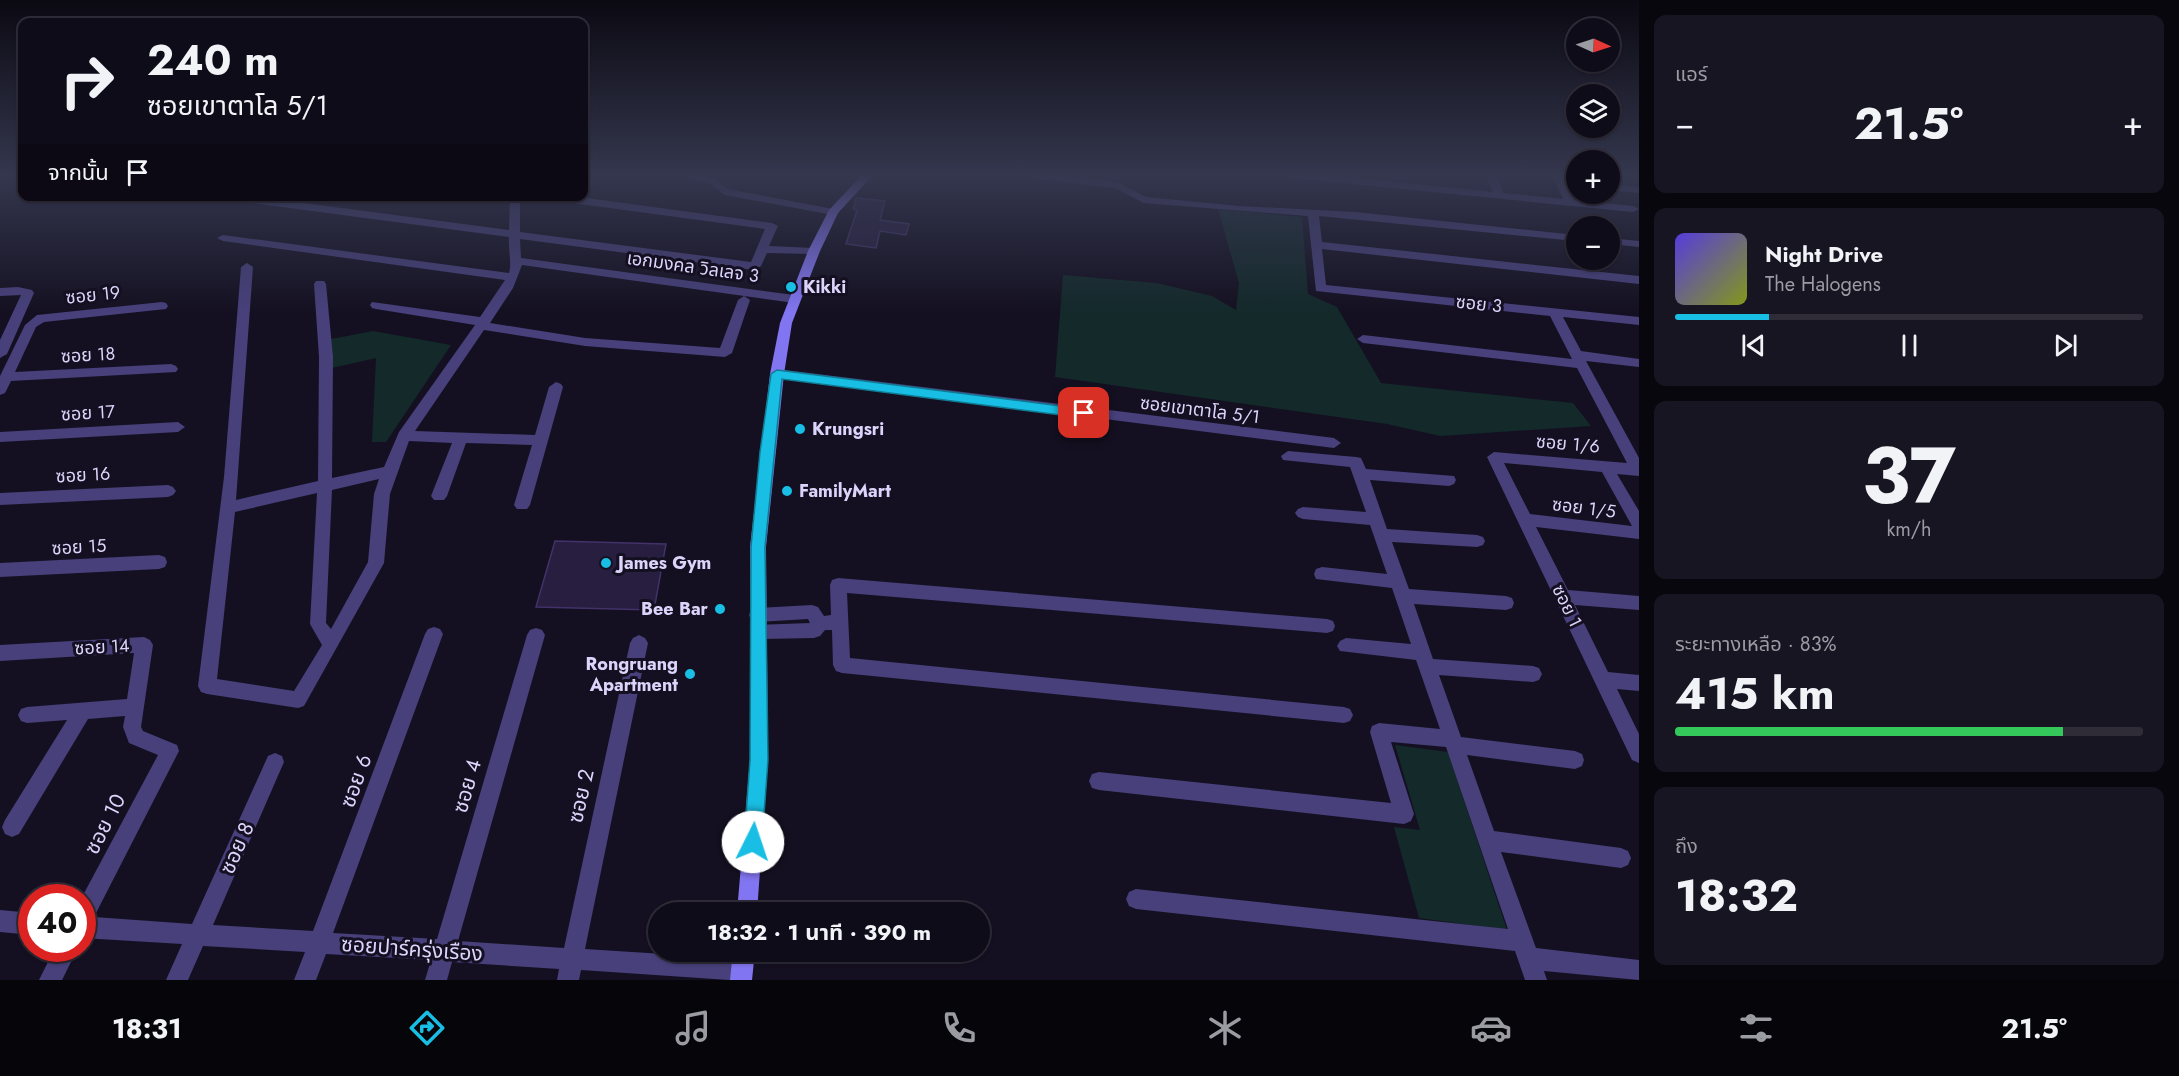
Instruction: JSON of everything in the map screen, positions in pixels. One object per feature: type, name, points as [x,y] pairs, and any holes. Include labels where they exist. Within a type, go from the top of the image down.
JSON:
[{"type":"street","points":[[406,221],[755,266],[772,226],[732,221]]},
{"type":"street","points":[[247,267],[242,372],[230,507],[207,686],[298,700],[376,563],[382,494],[404,436],[483,324],[515,269],[514,221]]},
{"type":"street","points":[[748,902],[759,760],[757,623],[759,538],[777,374],[786,323],[812,255],[829,221]]},
{"type":"street","points":[[1314,221],[1316,245],[1639,280]]},
{"type":"street","points":[[1401,221],[1566,237]]},
{"type":"street","points":[[223,238],[515,269]]},
{"type":"street","points":[[1620,242],[1639,243]]},
{"type":"street","name":"ซอย 3","points":[[1316,245],[1320,288],[1639,321]]},
{"type":"street","points":[[763,249],[787,251],[792,256],[812,255]]},
{"type":"street","name":"เอกมงคล วิลเลจ 3","points":[[515,269],[744,300],[793,303]]},
{"type":"street","name":"เอกมงคล วิลเลจ 3","points":[[515,269],[793,303]]},
{"type":"street","points":[[320,284],[326,357],[325,484],[318,624],[331,645]]},
{"type":"street","points":[[0,292],[28,293],[0,354]]},
{"type":"street","points":[[376,305],[585,342],[725,353],[744,300]]},
{"type":"street","name":"ซอย 19","points":[[3,383],[31,325],[41,318],[162,306]]},
{"type":"street","points":[[1554,312],[1638,470]]},
{"type":"street","points":[[1363,339],[1579,360],[1639,363]]},
{"type":"street","name":"ซอย 18","points":[[3,383],[171,369]]},
{"type":"street","name":"ซอยเขาตาโล 5/1","points":[[777,374],[1334,443]]},
{"type":"street","points":[[522,505],[556,387]]},
{"type":"street","name":"ซอย 17","points":[[0,437],[178,427]]},
{"type":"street","points":[[404,436],[541,440]]},
{"type":"street","points":[[439,496],[461,437]]},
{"type":"street","points":[[1288,456],[1356,462],[1536,980]]},
{"type":"street","name":"ซอย 1/6","points":[[1494,457],[1638,470]]},
{"type":"street","name":"ซอย 1","points":[[1494,457],[1639,754]]},
{"type":"street","points":[[1606,467],[1639,525]]},
{"type":"street","points":[[230,507],[389,471]]},
{"type":"street","points":[[1359,474],[1449,480]]},
{"type":"street","name":"ซอย 16","points":[[0,499],[168,491]]},
{"type":"street","points":[[1303,513],[1375,519]]},
{"type":"street","name":"ซอย 1/5","points":[[1525,520],[1639,534]]},
{"type":"street","points":[[1381,535],[1477,541]]},
{"type":"street","name":"ซอย 15","points":[[0,570],[159,562]]},
{"type":"street","points":[[1322,574],[1400,589],[1506,603]]},
{"type":"street","points":[[1327,626],[838,585],[842,665],[1344,715]]},
{"type":"street","points":[[1563,597],[1639,603]]},
{"type":"street","points":[[757,623],[814,631],[820,622],[839,622]]},
{"type":"street","name":"ซอย 6","points":[[305,980],[434,634]]},
{"type":"street","name":"ซอย 4","points":[[445,950],[536,635]]},
{"type":"street","name":"ซอย 2","points":[[570,969],[639,643]]},
{"type":"street","name":"ซอย 14","points":[[0,653],[144,645],[132,727],[136,737],[170,752]]},
{"type":"street","points":[[1346,646],[1533,674]]},
{"type":"street","points":[[1603,680],[1639,683]]},
{"type":"street","points":[[27,715],[134,707]]},
{"type":"street","points":[[12,827],[82,712]]},
{"type":"street","points":[[1099,781],[1404,814],[1379,732],[1575,760]]},
{"type":"street","name":"ซอย 10","points":[[96,892],[170,752]]},
{"type":"street","name":"ซอย 8","points":[[177,980],[276,762]]},
{"type":"street","points":[[1488,840],[1621,858]]},
{"type":"street","points":[[1136,899],[1526,950],[1639,971]]},
{"type":"street","points":[[0,921],[18,923]]},
{"type":"street","name":"ซอยปาร์ครุ่งเรือง","points":[[96,928],[445,950],[570,969],[742,967]]},
{"type":"street","points":[[436,980],[445,950]]},
{"type":"street","points":[[50,980],[60,962]]},
{"type":"green space","points":[[1221,221],[1302,221],[1308,294],[1337,307],[1381,383],[1573,403],[1591,426],[1440,436],[1387,424],[1055,377],[1063,275],[1157,283],[1212,296],[1236,310],[1239,283]]},
{"type":"green space","points":[[373,331],[451,345],[386,442],[372,442],[376,358],[332,368],[331,339]]},
{"type":"green space","points":[[1395,745],[1448,752],[1507,930],[1419,918],[1394,827],[1420,830]]},
{"type":"building","points":[[854,221],[885,221],[909,224],[906,235],[880,231],[876,248],[846,244]]},
{"type":"building","name":"James Gym","points":[[555,541],[666,544],[654,610],[536,607]]},
{"type":"place","name":"Kikki","points":[[791,287]]},
{"type":"place","name":"Krungsri","points":[[800,429]]},
{"type":"place","name":"FamilyMart","points":[[787,491]]},
{"type":"place","name":"James Gym","points":[[606,563]]},
{"type":"place","name":"Bee Bar","points":[[720,609]]},
{"type":"place","name":"Rongruang Apartment","points":[[690,674]]},
{"type":"route","points":[[753,842],[759,760],[758,547],[777,374],[1084,413]]}]
